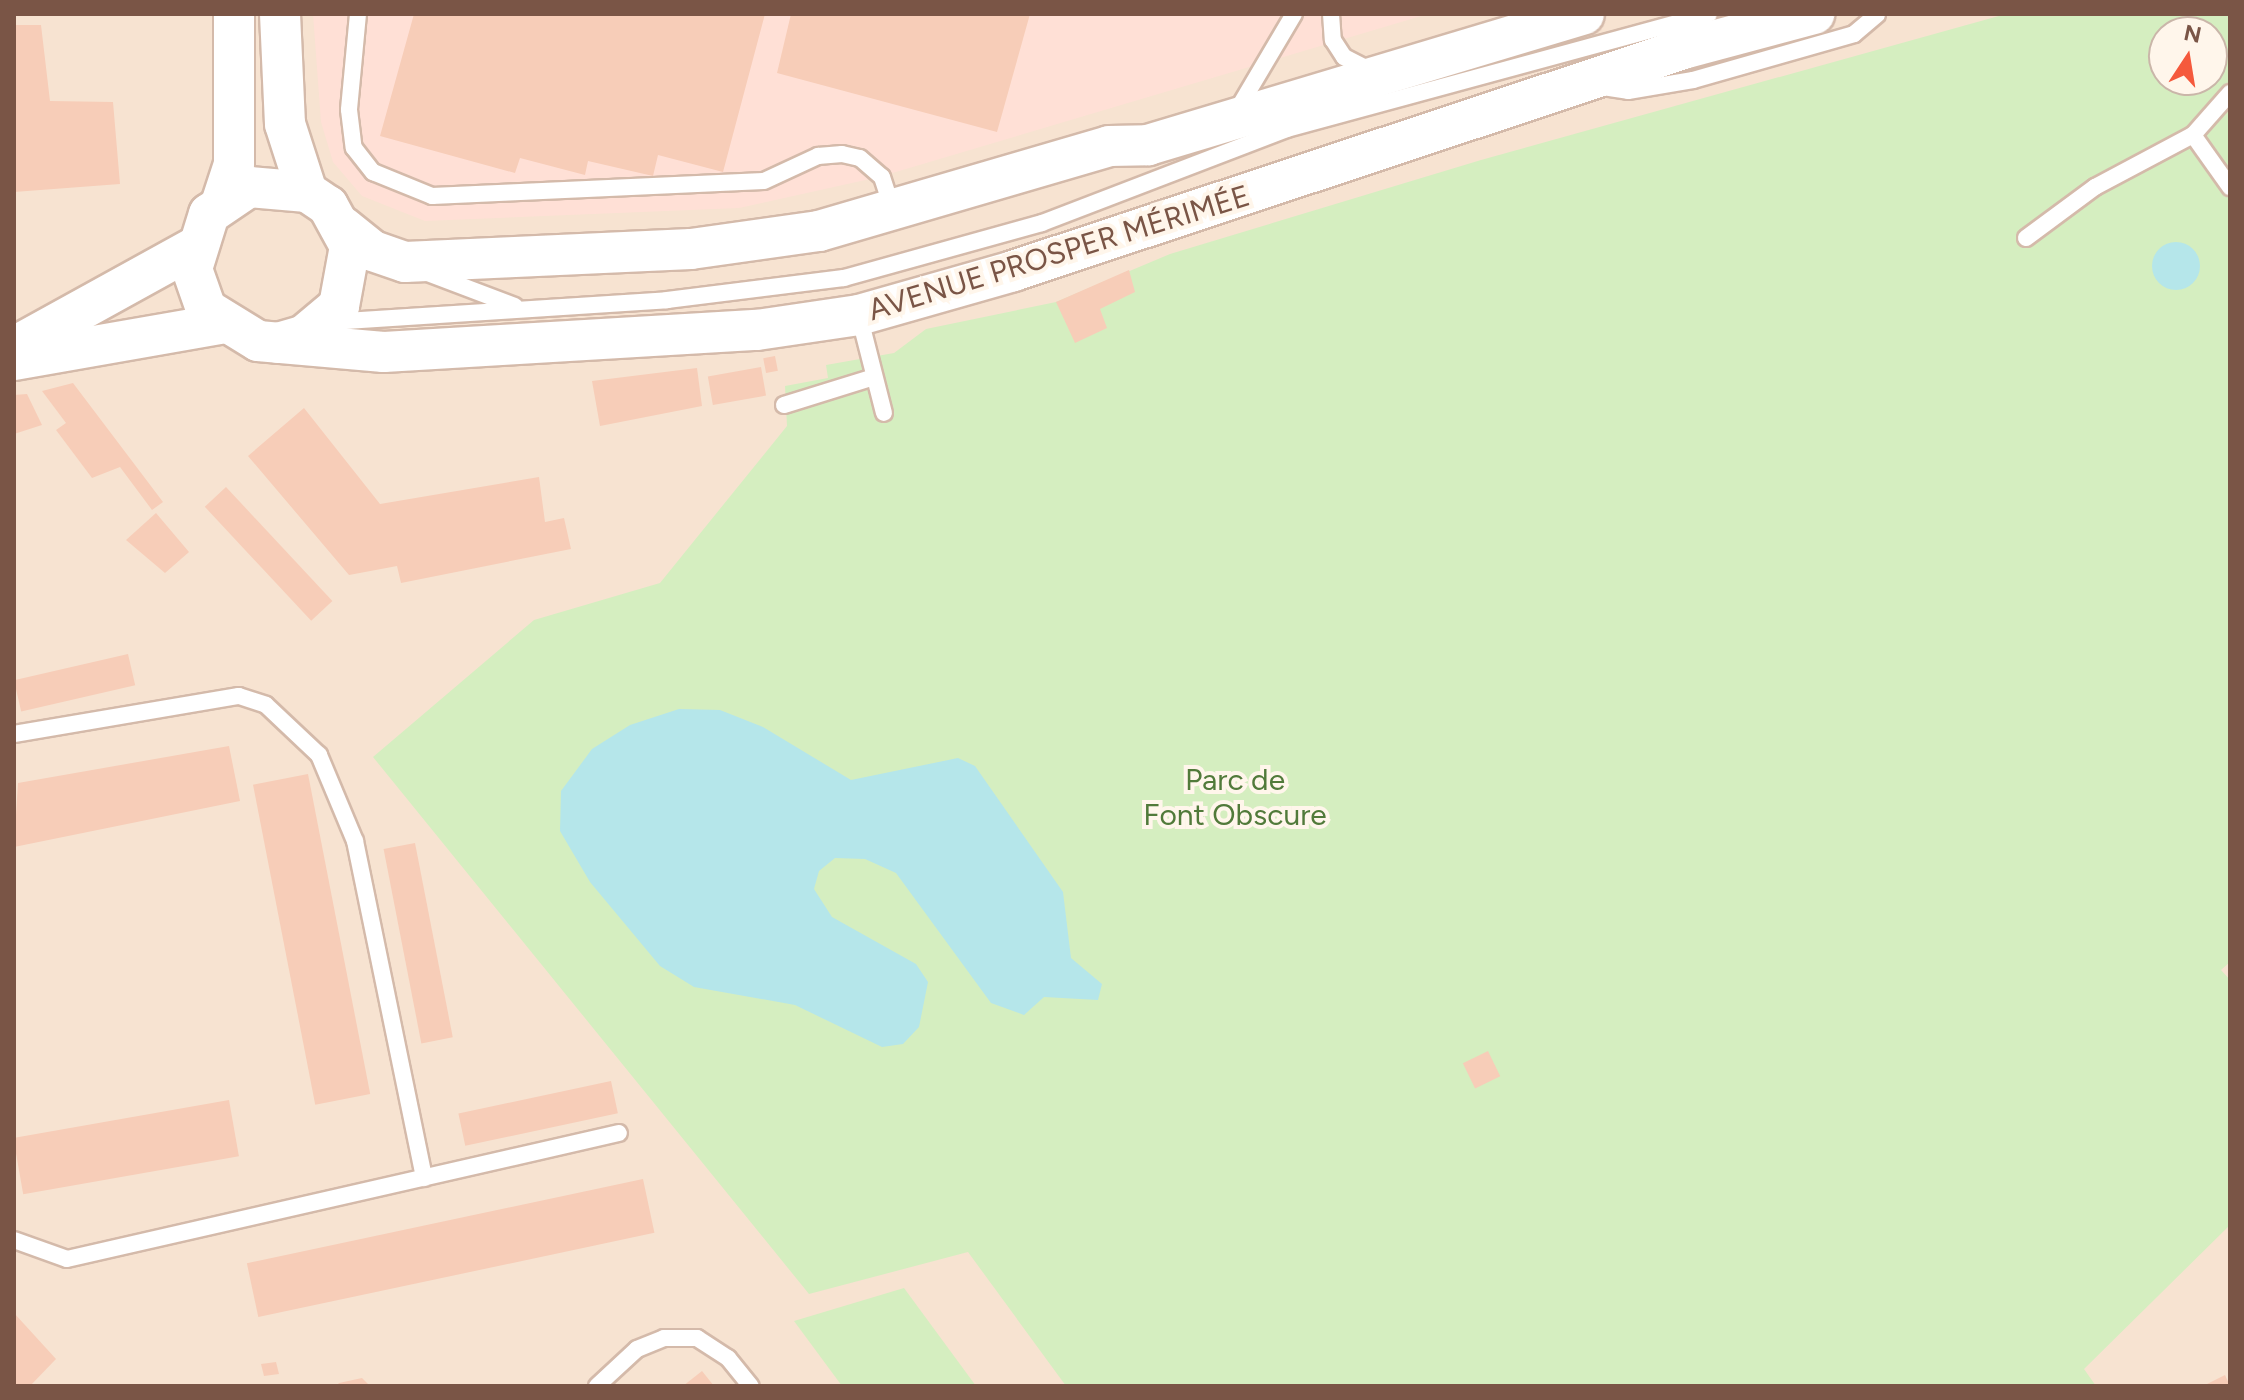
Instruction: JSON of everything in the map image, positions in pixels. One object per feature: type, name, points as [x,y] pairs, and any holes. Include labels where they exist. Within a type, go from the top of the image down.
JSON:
[{"type":"street","points":[[14,347],[193,248],[222,201],[234,165],[234,14]]},
{"type":"street","points":[[280,14],[285,124],[307,192],[373,251],[405,262],[691,249],[894,211],[1109,146],[1148,145],[1234,114],[1584,14]]},
{"type":"street","name":"AVENUE PROSPER MÉRIMÉE","points":[[14,360],[221,324],[278,343],[384,352],[757,330],[859,315],[1581,84],[1814,14]]},
{"type":"street","points":[[222,201],[249,187],[307,192]]},
{"type":"street","points":[[278,343],[325,322],[348,288],[343,227]]},
{"type":"street","points":[[193,248],[197,290],[221,324]]},
{"type":"lane","points":[[358,14],[349,110],[354,148],[373,172],[432,196],[764,181],[818,156],[842,154],[860,158],[882,177],[894,211]]},
{"type":"lane","points":[[1331,14],[1333,40],[1344,57],[1379,72]]},
{"type":"lane","points":[[325,322],[473,316],[516,306],[667,300],[844,278],[1042,223],[1287,129],[1709,14]]},
{"type":"lane","points":[[1581,84],[1628,91],[1693,80],[1854,34],[1877,15]]},
{"type":"lane","points":[[1234,114],[1292,19]]},
{"type":"lane","points":[[2026,238],[2095,187],[2193,135],[2230,93]]},
{"type":"lane","points":[[2193,135],[2230,187]]},
{"type":"lane","points":[[405,262],[516,306]]},
{"type":"lane","points":[[859,315],[875,357],[874,377],[884,413]]},
{"type":"lane","points":[[784,405],[874,377]]},
{"type":"lane","points":[[14,734],[239,696],[266,705],[319,755],[355,841],[424,1178]]},
{"type":"lane","points":[[14,1240],[67,1259],[619,1133]]},
{"type":"lane","points":[[597,1386],[637,1349],[664,1338],[697,1338],[728,1358],[751,1386]]},
{"type":"shaded area","points":[[14,14],[2230,14],[2230,1386],[14,1386]]},
{"type":"shaded area","points":[[313,14],[1428,14],[879,177],[739,208],[425,221],[362,196],[333,162],[321,122]]},
{"type":"green space","name":"Parc de Font Obscure","points":[[2006,14],[2230,14],[2230,962],[2221,970],[2230,980],[2230,1225],[2084,1369],[2096,1386],[1066,1386],[968,1252],[809,1294],[373,757],[534,620],[660,583],[787,426],[785,386],[828,378],[826,365],[894,353],[926,329],[1056,302],[1170,254],[1481,160]]},
{"type":"green space","points":[[904,1288],[976,1386],[842,1386],[794,1321]]},
{"type":"water","points":[[2176,242],[2193,249],[2200,266],[2193,283],[2176,290],[2159,283],[2152,266],[2159,249]]},
{"type":"water","points":[[679,709],[720,710],[763,727],[851,780],[958,758],[975,766],[1063,892],[1071,958],[1102,984],[1098,1000],[1044,997],[1024,1015],[991,1003],[896,873],[865,859],[835,858],[819,871],[814,889],[832,917],[916,964],[928,982],[919,1027],[903,1044],[882,1047],[795,1005],[694,987],[660,966],[590,882],[560,831],[561,791],[592,749],[630,725]]},
{"type":"building","points":[[414,14],[765,14],[723,172],[658,155],[653,176],[588,161],[585,175],[520,158],[515,173],[380,136]]},
{"type":"building","points":[[791,14],[1030,14],[997,132],[777,73]]},
{"type":"building","points":[[14,25],[41,25],[50,101],[113,102],[120,184],[14,192]]},
{"type":"building","points":[[1129,270],[1135,292],[1100,309],[1107,328],[1075,343],[1056,302]]},
{"type":"building","points":[[775,356],[778,371],[766,373],[763,358]]},
{"type":"building","points":[[761,367],[766,396],[713,405],[708,376]]},
{"type":"building","points":[[697,368],[702,406],[600,426],[592,381]]},
{"type":"building","points":[[73,383],[163,502],[152,510],[120,467],[92,478],[56,430],[66,423],[42,391]]},
{"type":"building","points":[[27,394],[42,425],[14,434],[14,395]]},
{"type":"building","points":[[304,408],[380,504],[539,477],[545,522],[564,518],[571,549],[401,583],[397,566],[349,575],[248,456]]},
{"type":"building","points":[[226,487],[332,601],[311,621],[205,507]]},
{"type":"building","points":[[156,513],[189,552],[165,573],[126,540]]},
{"type":"building","points":[[128,654],[135,685],[21,711],[14,680]]},
{"type":"building","points":[[229,746],[240,801],[14,847],[18,783]]},
{"type":"building","points":[[308,774],[370,1094],[315,1105],[253,785]]},
{"type":"building","points":[[415,843],[453,1037],[421,1043],[384,849]]},
{"type":"building","points":[[1488,1051],[1500,1076],[1475,1088],[1463,1063]]},
{"type":"building","points":[[611,1081],[618,1113],[465,1146],[458,1113]]},
{"type":"building","points":[[229,1100],[239,1156],[23,1194],[14,1138]]},
{"type":"building","points":[[643,1179],[654,1233],[258,1317],[247,1263]]},
{"type":"building","points":[[14,1313],[56,1359],[30,1386],[14,1386]]},
{"type":"building","points":[[276,1362],[279,1374],[264,1376],[261,1364]]},
{"type":"building","points":[[702,1371],[714,1386],[683,1386]]},
{"type":"building","points":[[2225,1375],[2230,1386],[2203,1386]]},
{"type":"building","points":[[362,1378],[370,1386],[336,1386],[339,1383]]}]
